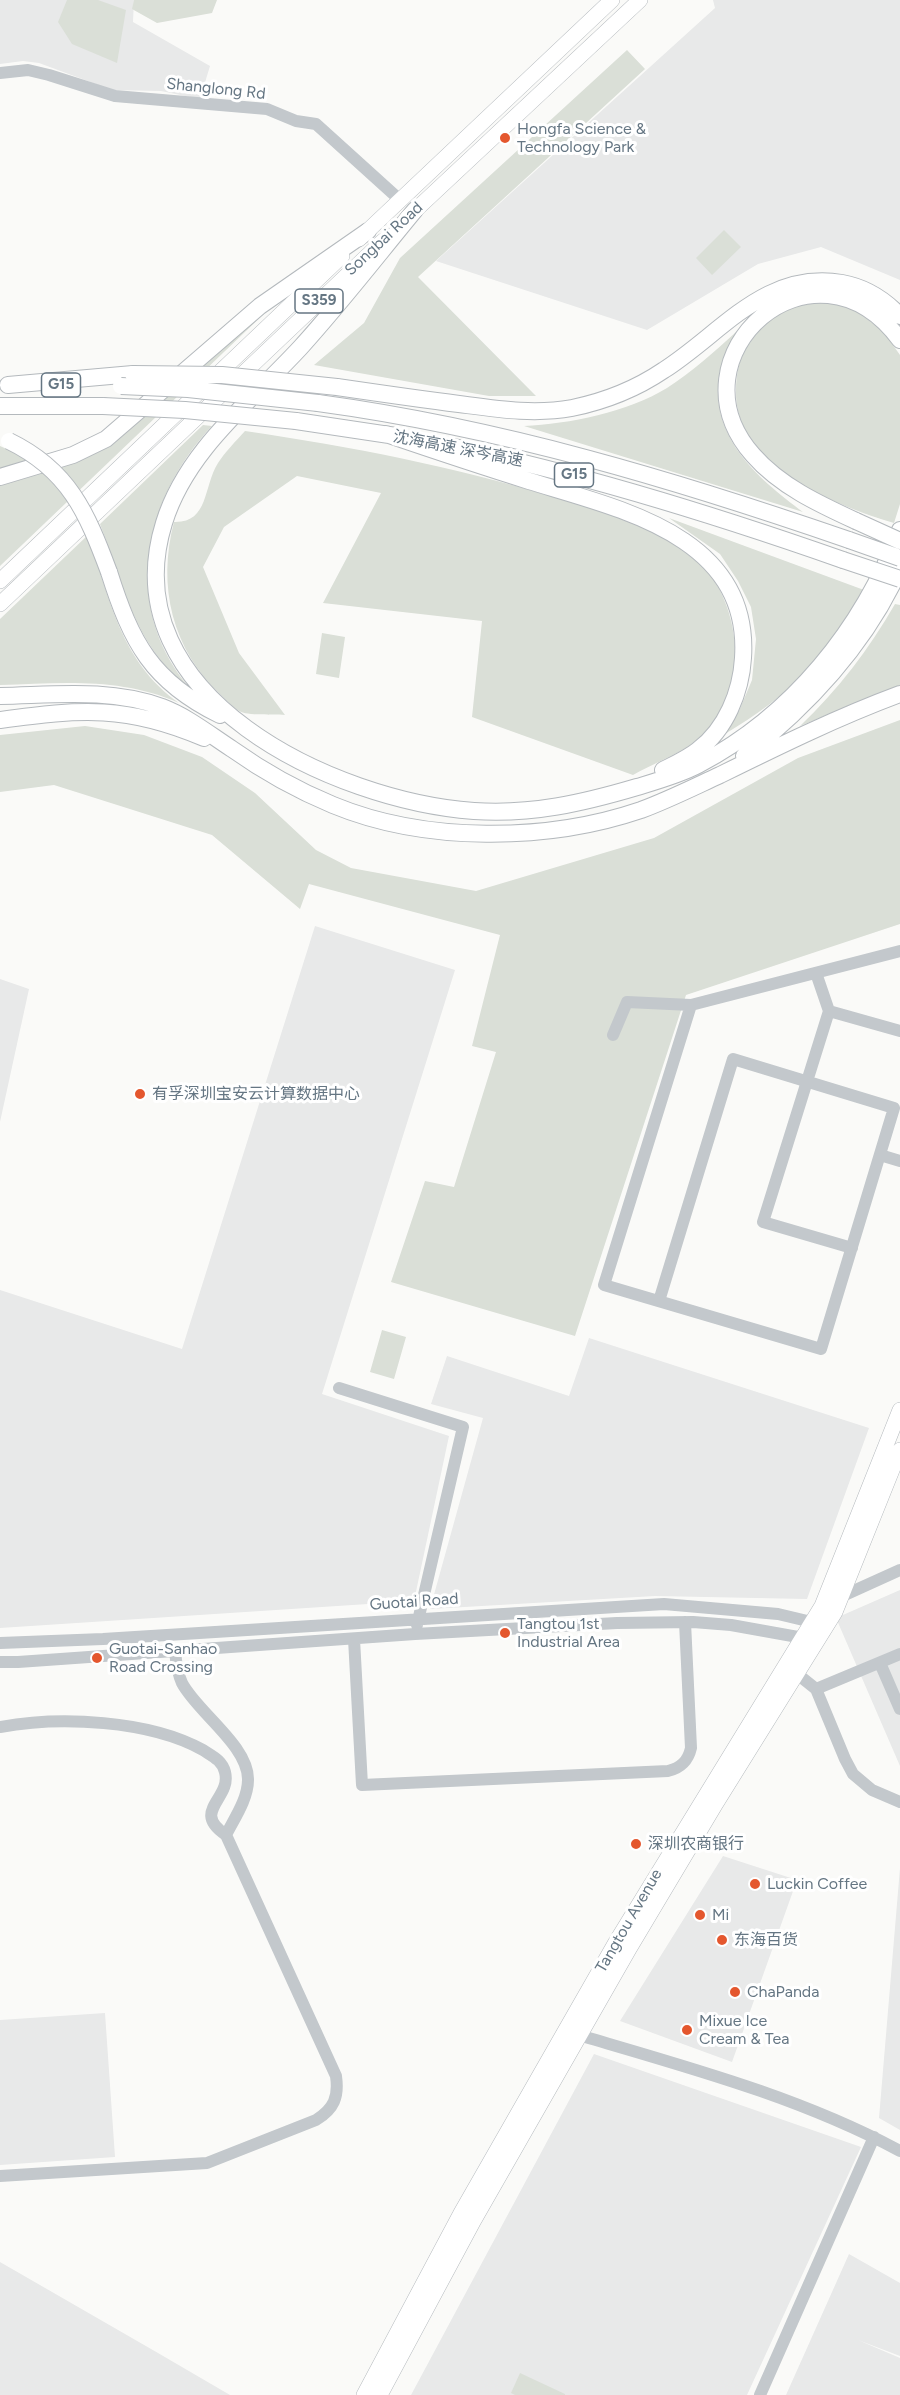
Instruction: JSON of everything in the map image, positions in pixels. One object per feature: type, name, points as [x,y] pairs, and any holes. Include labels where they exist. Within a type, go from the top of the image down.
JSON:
[{"type":"highway","points":[[245,728],[221,710],[188,673],[168,635],[158,594],[157,573],[159,541],[165,520],[183,481],[210,442],[306,341],[415,210]]},
{"type":"highway","points":[[0,477],[73,455],[106,439],[254,311],[368,231]]},
{"type":"highway","points":[[4,385],[222,375],[337,387],[495,410],[552,411],[617,396],[651,379],[749,305],[788,285],[807,281],[847,284],[878,297],[900,316]]},
{"type":"highway","points":[[900,340],[874,311],[839,296],[816,294],[794,298],[776,305],[759,316],[737,347],[731,362],[728,400],[731,419],[753,455],[788,486],[900,541]]},
{"type":"highway","name":"沈海高速 深岑高速","points":[[127,380],[318,403],[468,429],[595,459],[710,493],[900,558]]},
{"type":"highway","name":"沈海高速 深岑高速","points":[[0,406],[103,406],[185,410],[296,421],[386,434],[494,455],[595,480],[746,526],[900,579]]},
{"type":"highway","points":[[386,434],[597,501],[644,519],[671,531],[690,544],[707,558],[722,577],[739,613],[742,632],[743,666],[733,703],[713,736],[699,750],[632,788]]},
{"type":"highway","points":[[5,440],[43,461],[69,488],[92,527],[119,603],[137,644],[161,675],[176,689],[195,702],[321,771],[372,790],[432,806],[472,811],[541,809],[569,805],[632,788],[696,766],[723,750],[772,714],[800,688],[834,650],[869,598],[900,530]]},
{"type":"highway","points":[[719,775],[788,720],[827,680],[865,631],[900,568]]},
{"type":"highway","points":[[0,696],[91,693],[142,701],[184,717],[232,750],[298,788],[358,814],[406,826],[480,833],[559,828],[616,817],[672,798],[826,723],[900,694]]},
{"type":"highway","points":[[0,720],[71,712],[119,713],[167,724],[232,750]]},
{"type":"main road","name":"Songbai Road","points":[[0,581],[612,0]]},
{"type":"main road","name":"Songbai Road","points":[[0,604],[640,0]]},
{"type":"main road","name":"Tangtou Avenue","points":[[820,1623],[822,1606],[900,1410]]},
{"type":"main road","name":"Tangtou Avenue","points":[[380,2395],[669,1852],[811,1640],[820,1623],[843,1596],[900,1450]]},
{"type":"main road","name":"Tangtou Avenue","points":[[364,2395],[461,2213],[573,2033]]},
{"type":"street","name":"Shanglong Rd","points":[[0,73],[28,70],[115,96],[267,109],[296,121],[316,124],[400,200]]},
{"type":"street","points":[[613,1035],[627,1002],[691,1005],[900,951]]},
{"type":"street","points":[[816,973],[829,1011],[764,1222],[852,1248]]},
{"type":"street","points":[[659,1301],[733,1059],[894,1108],[821,1349],[604,1285],[691,1005]]},
{"type":"street","points":[[829,1011],[900,1031]]},
{"type":"street","points":[[880,1155],[900,1161]]},
{"type":"street","points":[[339,1388],[463,1427],[415,1635]]},
{"type":"street","points":[[822,1606],[900,1570]]},
{"type":"street","name":"Guotai Road","points":[[0,1643],[103,1639],[664,1604],[768,1612],[820,1623]]},
{"type":"street","points":[[354,1639],[362,1785],[668,1771],[681,1766],[691,1748],[685,1622]]},
{"type":"street","name":"Guotai Road","points":[[0,1662],[617,1623],[685,1622],[731,1625],[811,1640]]},
{"type":"street","points":[[175,1651],[177,1668],[183,1684],[245,1762],[249,1779],[245,1797],[226,1835]]},
{"type":"street","points":[[816,1689],[900,1654]]},
{"type":"street","points":[[880,1663],[900,1709]]},
{"type":"street","points":[[791,1669],[816,1689],[853,1774],[872,1790],[900,1802]]},
{"type":"street","points":[[0,1727],[69,1722],[131,1726],[161,1732],[190,1743],[216,1758],[223,1765],[226,1774],[225,1784],[212,1806],[210,1815],[212,1823],[226,1835],[336,2076],[338,2089],[335,2102],[327,2113],[316,2120],[207,2163],[0,2176]]},
{"type":"street","points":[[573,2033],[772,2095],[824,2115],[900,2151]]},
{"type":"street","points":[[760,2395],[874,2137]]},
{"type":"shaded area","points":[[0,0],[134,0],[133,22],[210,66],[200,99],[161,91],[112,90],[39,63],[23,61],[0,64]]},
{"type":"shaded area","points":[[67,0],[98,0],[126,10],[117,63],[72,44],[58,22]]},
{"type":"shaded area","points":[[134,0],[217,0],[212,13],[157,23],[132,9]]},
{"type":"shaded area","name":"Hongfa Science & Technology Park","points":[[713,0],[900,0],[900,280],[821,247],[758,264],[647,330],[436,261],[715,8]]},
{"type":"shaded area","points":[[627,50],[645,69],[418,277],[536,396],[489,396],[314,365],[364,323],[400,258]]},
{"type":"shaded area","points":[[724,230],[741,247],[712,275],[696,258]]},
{"type":"shaded area","points":[[817,302],[854,309],[883,331],[900,355],[900,504],[894,523],[845,506],[792,478],[770,461],[752,440],[740,417],[736,391],[737,378],[740,361],[749,344],[763,326],[778,315],[795,307]]},
{"type":"shaded area","points":[[269,309],[0,566],[0,485],[76,461],[110,445]]},
{"type":"shaded area","points":[[736,332],[721,365],[718,393],[721,415],[728,434],[753,469],[785,499],[803,512],[524,426],[560,423],[635,404],[667,388]]},
{"type":"shaded area","points":[[203,425],[212,426],[189,454],[170,485],[157,518],[149,552],[148,586],[154,620],[166,654],[187,685],[169,670],[142,633],[123,590],[100,524]]},
{"type":"shaded area","points":[[245,431],[364,451],[479,476],[614,516],[668,540],[685,551],[708,572],[720,591],[729,613],[734,635],[735,659],[730,686],[720,712],[712,724],[693,743],[633,775],[472,717],[482,621],[323,603],[381,493],[297,476],[224,527],[203,567],[239,653],[285,715],[239,711],[205,678],[180,638],[173,616],[167,570],[174,522],[194,517],[204,502],[218,463]]},
{"type":"shaded area","points":[[0,446],[31,460],[0,470]]},
{"type":"shaded area","points":[[669,518],[864,590],[832,642],[809,670],[769,705],[725,734],[739,711],[752,680],[756,639],[751,607],[738,581],[720,554]]},
{"type":"shaded area","points":[[88,535],[111,605],[130,648],[159,686],[179,703],[135,689],[113,685],[69,683],[0,685],[0,619]]},
{"type":"shaded area","points":[[895,604],[900,605],[900,685],[800,726],[852,668],[875,637]]},
{"type":"shaded area","points":[[322,633],[345,637],[339,678],[316,674]]},
{"type":"shaded area","points":[[900,720],[900,924],[686,995],[575,1336],[391,1282],[425,1181],[454,1187],[496,1052],[472,1046],[500,935],[309,884],[300,909],[212,835],[54,785],[0,792],[0,735],[85,726],[144,735],[202,757],[255,793],[316,850],[351,868],[476,891],[654,838],[798,758]]},
{"type":"shaded area","points":[[315,926],[455,970],[322,1394],[449,1436],[414,1601],[0,1628],[0,1290],[182,1349]]},
{"type":"shaded area","points":[[0,979],[29,989],[0,1122]]},
{"type":"shaded area","points":[[382,1330],[406,1337],[394,1379],[370,1372]]},
{"type":"shaded area","name":"Tangtou 1st Industrial Area","points":[[589,1338],[869,1428],[807,1599],[655,1596],[430,1609],[483,1418],[431,1404],[447,1356],[569,1396]]},
{"type":"shaded area","points":[[900,1590],[900,1766],[836,1618]]},
{"type":"shaded area","name":"东海百货","points":[[723,1856],[797,1880],[732,2062],[620,2021]]},
{"type":"shaded area","points":[[900,1868],[900,2130],[879,2118]]},
{"type":"shaded area","points":[[105,2013],[115,2157],[0,2165],[0,2020]]},
{"type":"shaded area","points":[[594,2054],[861,2147],[747,2395],[411,2395]]},
{"type":"shaded area","points":[[849,2254],[900,2283],[900,2356],[858,2340],[900,2358],[900,2395],[786,2395]]},
{"type":"shaded area","points":[[0,2262],[158,2353],[230,2395],[0,2395]]},
{"type":"shaded area","points":[[520,2373],[565,2395],[515,2395],[511,2393]]},
{"type":"place","name":"Hongfa Science & Technology Park","points":[[505,138]]},
{"type":"place","name":"有孚深圳宝安云计算数据中心","points":[[140,1094]]},
{"type":"place","name":"Tangtou 1st Industrial Area","points":[[505,1633]]},
{"type":"place","name":"Guotai-Sanhao Road Crossing","points":[[97,1658]]},
{"type":"place","name":"深圳农商银行","points":[[636,1844]]},
{"type":"place","name":"Luckin Coffee","points":[[755,1884]]},
{"type":"place","name":"Mi","points":[[700,1915]]},
{"type":"place","name":"东海百货","points":[[722,1940]]},
{"type":"place","name":"ChaPanda","points":[[735,1992]]},
{"type":"place","name":"Mixue Ice Cream & Tea","points":[[687,2030]]}]
